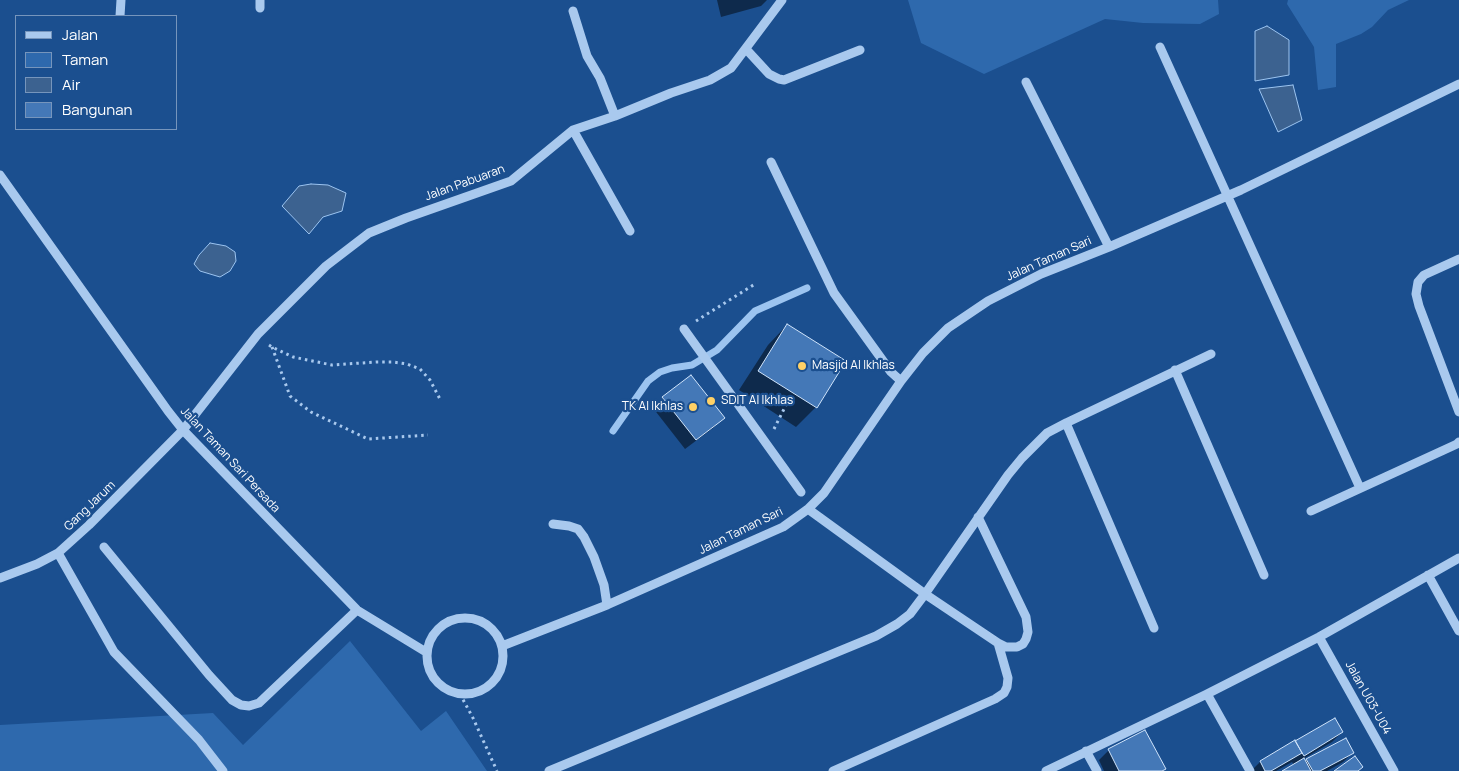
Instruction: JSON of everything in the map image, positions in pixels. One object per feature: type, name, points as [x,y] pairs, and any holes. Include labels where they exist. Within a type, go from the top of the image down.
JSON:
[{"type":"street","points":[[120,15],[121,0]]},
{"type":"street","name":"Jalan Pabuaran","points":[[183,430],[258,334],[326,266],[369,233],[511,181],[574,130],[710,80],[731,68],[782,0]]},
{"type":"street","points":[[574,11],[587,56],[600,78],[615,116]]},
{"type":"street","points":[[1160,47],[1360,488]]},
{"type":"street","points":[[746,49],[769,74],[784,80],[860,50]]},
{"type":"street","points":[[1026,82],[1109,247]]},
{"type":"street","name":"Jalan Taman Sari","points":[[502,646],[607,605],[783,527],[808,509],[824,493],[901,381],[923,353],[948,328],[988,301],[1040,274],[1109,247],[1228,195],[1459,84]]},
{"type":"street","points":[[574,130],[630,231]]},
{"type":"street","points":[[770,162],[834,293],[891,372],[901,381]]},
{"type":"street","name":"Jalan Taman Sari Persada","points":[[0,176],[183,430],[357,610],[426,652]]},
{"type":"street","points":[[1459,259],[1424,275],[1418,282],[1416,294],[1418,306],[1459,412]]},
{"type":"street","points":[[684,329],[801,492]]},
{"type":"street","points":[[549,771],[876,636],[897,624],[910,614],[925,594],[1008,475],[1047,433],[1211,354]]},
{"type":"street","points":[[1175,370],[1264,575]]},
{"type":"street","points":[[1066,423],[1154,628]]},
{"type":"street","name":"Gang Jarum","points":[[0,578],[37,564],[58,553],[89,525],[183,430]]},
{"type":"street","points":[[1311,511],[1459,442]]},
{"type":"street","points":[[808,509],[925,594],[998,644],[1012,648],[1017,647],[1023,644],[1026,639],[1028,625],[1026,617],[978,517]]},
{"type":"street","points":[[553,524],[578,529],[584,537],[594,557],[604,585],[607,605]]},
{"type":"street","points":[[104,547],[208,675],[232,700],[240,704],[250,706],[259,703],[357,610]]},
{"type":"street","points":[[58,553],[114,652],[199,740],[223,771]]},
{"type":"street","points":[[1046,771],[1207,694],[1320,637],[1459,558]]},
{"type":"street","points":[[1428,575],[1459,631]]},
{"type":"street","points":[[461,617],[475,618],[487,624],[497,633],[502,646],[503,661],[498,675],[489,686],[475,693],[460,694],[446,690],[435,680],[428,667],[426,652],[429,639],[437,628],[448,620],[461,617]]},
{"type":"street","name":"Jalan U03-U04","points":[[1320,637],[1394,771]]},
{"type":"street","points":[[833,771],[995,699],[1004,693],[1008,678],[998,644]]},
{"type":"street","points":[[1207,694],[1250,771]]},
{"type":"street","points":[[1086,752],[1097,771]]},
{"type":"path","points":[[684,329],[754,284]]},
{"type":"path","points":[[258,334],[272,347],[293,357],[332,365],[376,362],[407,364],[420,369],[430,380],[441,401]]},
{"type":"path","points":[[272,347],[290,396],[311,412],[368,439],[428,435]]},
{"type":"path","points":[[767,445],[788,401]]},
{"type":"path","points":[[460,694],[497,771]]},
{"type":"green space","points":[[908,0],[1218,0],[1219,14],[1200,24],[1143,23],[1105,19],[984,74],[921,43]]},
{"type":"green space","points":[[1288,0],[1409,0],[1388,10],[1372,27],[1361,34],[1336,44],[1336,87],[1318,90],[1314,47],[1287,4]]},
{"type":"green space","points":[[350,641],[421,731],[446,711],[487,771],[0,771],[0,725],[213,713],[243,745]]},
{"type":"water","points":[[1267,26],[1289,40],[1289,75],[1255,81],[1255,31]]},
{"type":"water","points":[[1293,85],[1302,120],[1278,132],[1259,89]]},
{"type":"water","points":[[311,184],[328,185],[346,193],[342,211],[323,217],[309,234],[282,206],[299,186]]},
{"type":"water","points":[[210,243],[226,246],[235,252],[236,261],[230,271],[220,277],[200,271],[194,264]]},
{"type":"building","name":"Masjid Al Ikhlas","points":[[787,324],[846,361],[817,408],[758,371]]},
{"type":"building","name":"TK Al Ikhlas","points":[[691,375],[725,418],[696,440],[662,397]]},
{"type":"building","points":[[1335,718],[1343,732],[1304,756],[1295,741]]},
{"type":"building","points":[[1145,730],[1166,769],[1162,771],[1119,771],[1108,749]]},
{"type":"building","points":[[1346,738],[1354,753],[1320,771],[1313,771],[1306,759]]},
{"type":"building","points":[[1295,740],[1302,753],[1271,771],[1265,771],[1260,761]]},
{"type":"building","points":[[1355,756],[1363,767],[1358,771],[1334,771]]},
{"type":"building","points":[[1304,758],[1311,771],[1282,771]]},
{"type":"waterway","points":[[613,431],[648,381],[660,372],[692,365],[717,350],[755,311],[807,288]]},
{"type":"place","name":"Masjid Al Ikhlas","points":[[802,366]]},
{"type":"place","name":"SDIT Al Ikhlas","points":[[711,401]]},
{"type":"place","name":"TK Al Ikhlas","points":[[693,407]]}]
